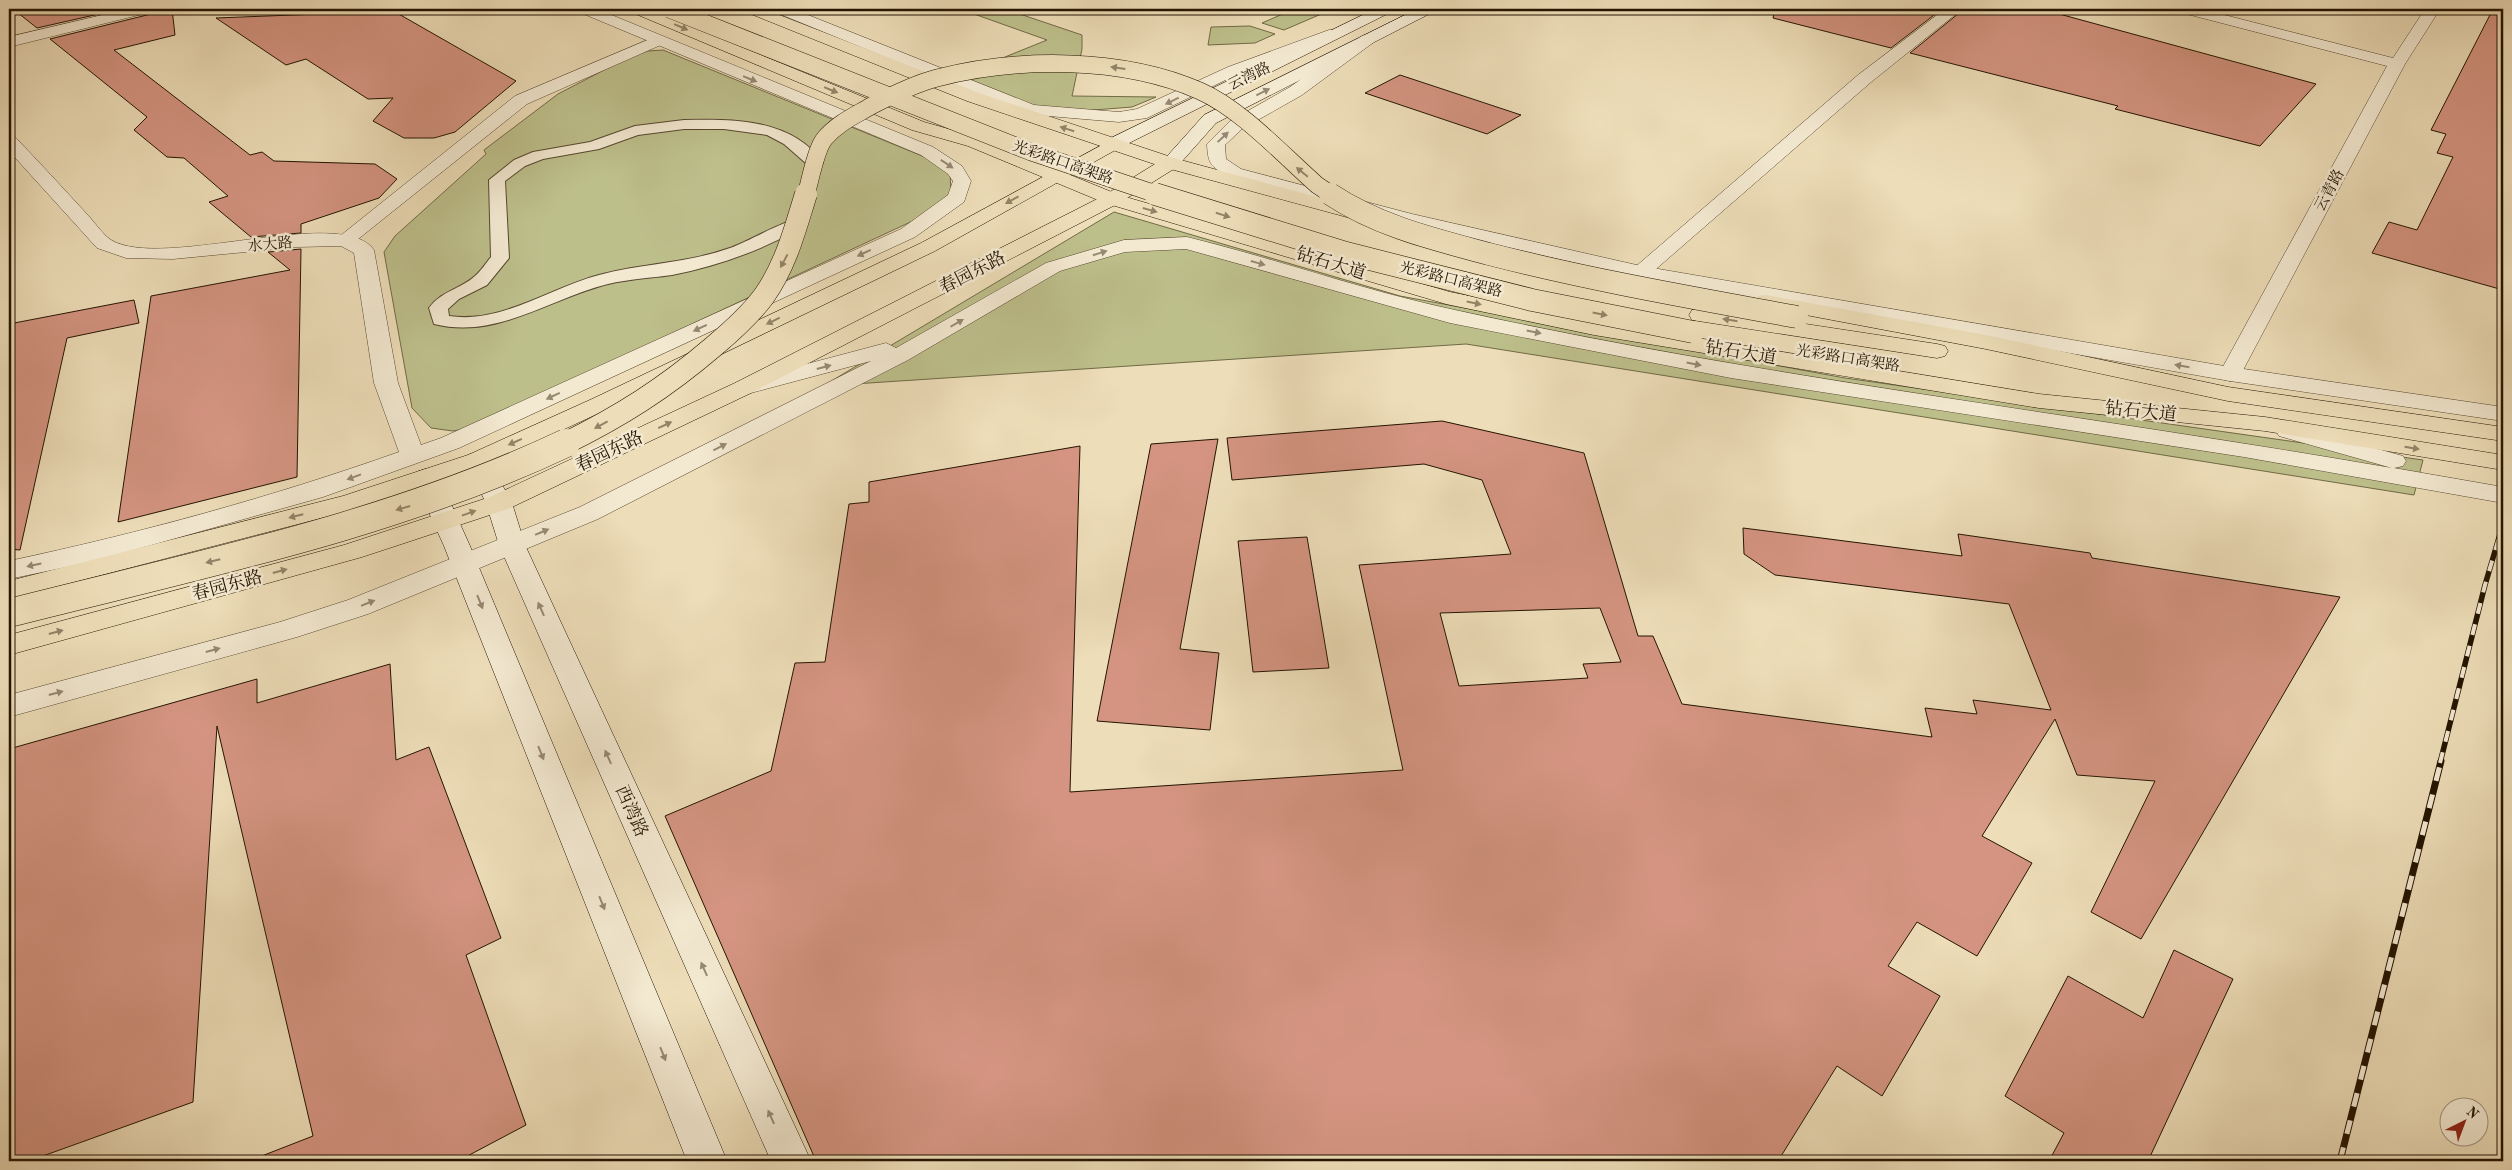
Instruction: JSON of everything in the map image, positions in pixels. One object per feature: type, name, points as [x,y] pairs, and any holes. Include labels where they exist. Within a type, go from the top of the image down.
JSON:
[{"type":"main road","name":"钻石大道","points":[[636,9],[918,126],[974,142],[1112,198],[1446,298],[1594,328],[2039,401],[2265,424],[2503,463]]},
{"type":"main road","name":"光彩路口高架路","points":[[669,9],[1031,152],[1186,204],[1346,253],[1532,300],[1697,324],[2055,369],[2229,384]]},
{"type":"main road","name":"光彩路口高架路","points":[[700,9],[1049,145],[1358,240],[1697,324],[2265,424]]},
{"type":"main road","name":"钻石大道","points":[[751,9],[973,98],[1170,163],[1479,248],[1986,342],[2503,434]]},
{"type":"main road","points":[[9,613],[249,552],[410,506],[513,468],[578,437],[640,404],[675,380],[741,322],[765,295],[787,255],[823,140],[840,122],[881,100],[929,81],[984,69],[1066,64],[1122,68],[1166,77],[1201,91],[1224,103],[1317,184],[1350,207],[1390,226],[1562,273],[1797,316],[2055,369]]},
{"type":"main road","points":[[9,590],[91,561],[351,502],[420,466],[477,460],[600,404],[928,247],[1113,144]]},
{"type":"main road","name":"春园东路","points":[[9,645],[353,551],[446,522],[498,503],[743,388],[1112,198],[1170,163]]},
{"type":"street","points":[[9,42],[146,9]]},
{"type":"street","points":[[584,9],[657,41],[927,151]]},
{"type":"street","points":[[780,9],[1031,110],[1119,117],[1141,114],[1234,70],[1346,28]]},
{"type":"street","name":"云湾路","points":[[1113,144],[1386,9]]},
{"type":"street","name":"云湾路","points":[[1170,163],[1210,119],[1428,9]]},
{"type":"street","points":[[1641,272],[1864,79],[1954,9]]},
{"type":"street","points":[[2184,9],[2397,64]]},
{"type":"street","name":"云青路","points":[[2229,384],[2397,64],[2432,9]]},
{"type":"street","points":[[1372,37],[1296,91],[1236,125],[1216,144],[1216,161],[1234,173],[1410,219],[1581,268]]},
{"type":"street","points":[[657,41],[521,100],[345,240],[364,250],[386,383],[420,466],[465,564],[707,1161]]},
{"type":"street","points":[[690,54],[780,68]]},
{"type":"street","points":[[420,466],[450,443],[908,233],[957,198],[962,181],[955,170],[927,151],[890,114]]},
{"type":"street","points":[[798,223],[779,234],[721,257],[675,268],[606,278],[483,322],[452,323],[441,320],[438,308],[453,295],[481,281],[500,258],[497,180],[515,163],[530,157],[589,147],[636,131],[683,126],[730,126],[771,132],[798,146],[815,163]]},
{"type":"street","name":"水大路","points":[[9,141],[104,244],[133,254],[173,253],[297,242],[345,240]]},
{"type":"street","points":[[1410,219],[1641,272],[2229,384],[2434,404],[2503,414]]},
{"type":"street","points":[[9,706],[287,630],[358,607],[512,545],[588,513],[900,355],[1053,267],[1124,246],[1187,243],[1450,316],[1731,371],[2244,450],[2503,494]]},
{"type":"street","points":[[1318,280],[1446,298]]},
{"type":"street","points":[[743,388],[931,338]]},
{"type":"street","points":[[2265,424],[2503,494]]},
{"type":"street","name":"西湾路","points":[[477,460],[498,503],[512,545],[791,1161]]},
{"type":"street","points":[[9,570],[91,561]]},
{"type":"green space","points":[[960,9],[1005,9],[1082,35],[1082,49],[1072,96],[1156,97],[1132,107],[1081,111],[1037,108],[958,76],[1047,40]]},
{"type":"green space","points":[[1294,9],[1333,9],[1284,30],[1262,23]]},
{"type":"green space","points":[[1250,26],[1275,34],[1255,43],[1208,45],[1211,27]]},
{"type":"green space","points":[[663,50],[932,160],[950,171],[951,196],[934,211],[469,428],[453,431],[431,428],[412,408],[384,252],[395,236],[486,154],[484,150],[558,94],[629,57],[648,51]]},
{"type":"green space","points":[[1114,212],[1400,296],[1845,378],[2423,460],[2414,495],[1466,344],[823,386]]},
{"type":"building","points":[[13,9],[121,9],[37,28]]},
{"type":"building","points":[[156,9],[172,9],[175,35],[114,50],[250,155],[262,152],[274,161],[375,164],[397,179],[379,198],[301,224],[301,233],[251,237],[209,202],[228,196],[184,158],[167,157],[134,130],[147,117],[50,39],[151,14]]},
{"type":"building","points":[[336,9],[390,9],[516,81],[455,132],[434,138],[404,138],[373,121],[393,98],[368,99],[306,59],[286,65],[216,18],[344,13]]},
{"type":"building","points":[[1775,9],[1942,9],[1891,48],[1773,18]]},
{"type":"building","points":[[1964,9],[2041,9],[2316,84],[2260,146],[2115,109],[2118,106],[1910,53]]},
{"type":"building","points":[[2493,9],[2503,9],[2503,290],[2372,253],[2389,222],[2417,230],[2453,157],[2437,153],[2446,134],[2431,130]]},
{"type":"building","points":[[1400,75],[1521,115],[1487,134],[1365,93]]},
{"type":"building","points":[[301,249],[297,477],[118,522],[151,296],[290,270],[268,252]]},
{"type":"building","points":[[134,300],[139,323],[67,338],[20,550],[9,549],[9,324]]},
{"type":"building","points":[[1442,421],[1584,453],[1638,636],[1653,636],[1682,704],[1932,737],[1925,708],[1977,714],[1973,700],[2051,710],[2009,604],[1775,575],[1744,554],[1743,528],[1962,556],[1958,534],[2090,553],[2092,558],[2340,597],[2141,939],[2091,912],[2155,781],[2077,775],[2055,719],[1982,836],[2032,863],[1977,956],[1917,922],[1888,966],[1940,996],[1882,1096],[1837,1066],[1778,1161],[816,1161],[665,816],[771,771],[795,663],[825,662],[849,504],[869,502],[869,482],[1080,446],[1070,792],[1403,770],[1359,565],[1511,554],[1482,480],[1424,464],[1232,480],[1227,438]],"holes":[[[1600,608],[1621,662],[1583,664],[1588,678],[1459,686],[1440,613]]]},
{"type":"building","points":[[1218,439],[1180,649],[1219,653],[1210,730],[1097,721],[1151,444]]},
{"type":"building","points":[[1307,537],[1329,668],[1253,672],[1238,541]]},
{"type":"building","points":[[390,664],[396,760],[429,747],[501,938],[466,955],[526,1125],[458,1161],[255,1161],[254,1159],[313,1136],[217,726],[193,1102],[29,1161],[9,1161],[9,749],[257,679],[257,703]]},
{"type":"building","points":[[2174,950],[2233,979],[2148,1161],[2049,1161],[2064,1133],[2005,1096],[2068,976],[2143,1018]]},
{"type":"railway","points":[[2440,763],[2485,585],[2503,524]]},
{"type":"railway","points":[[2340,1161],[2441,761]]}]
